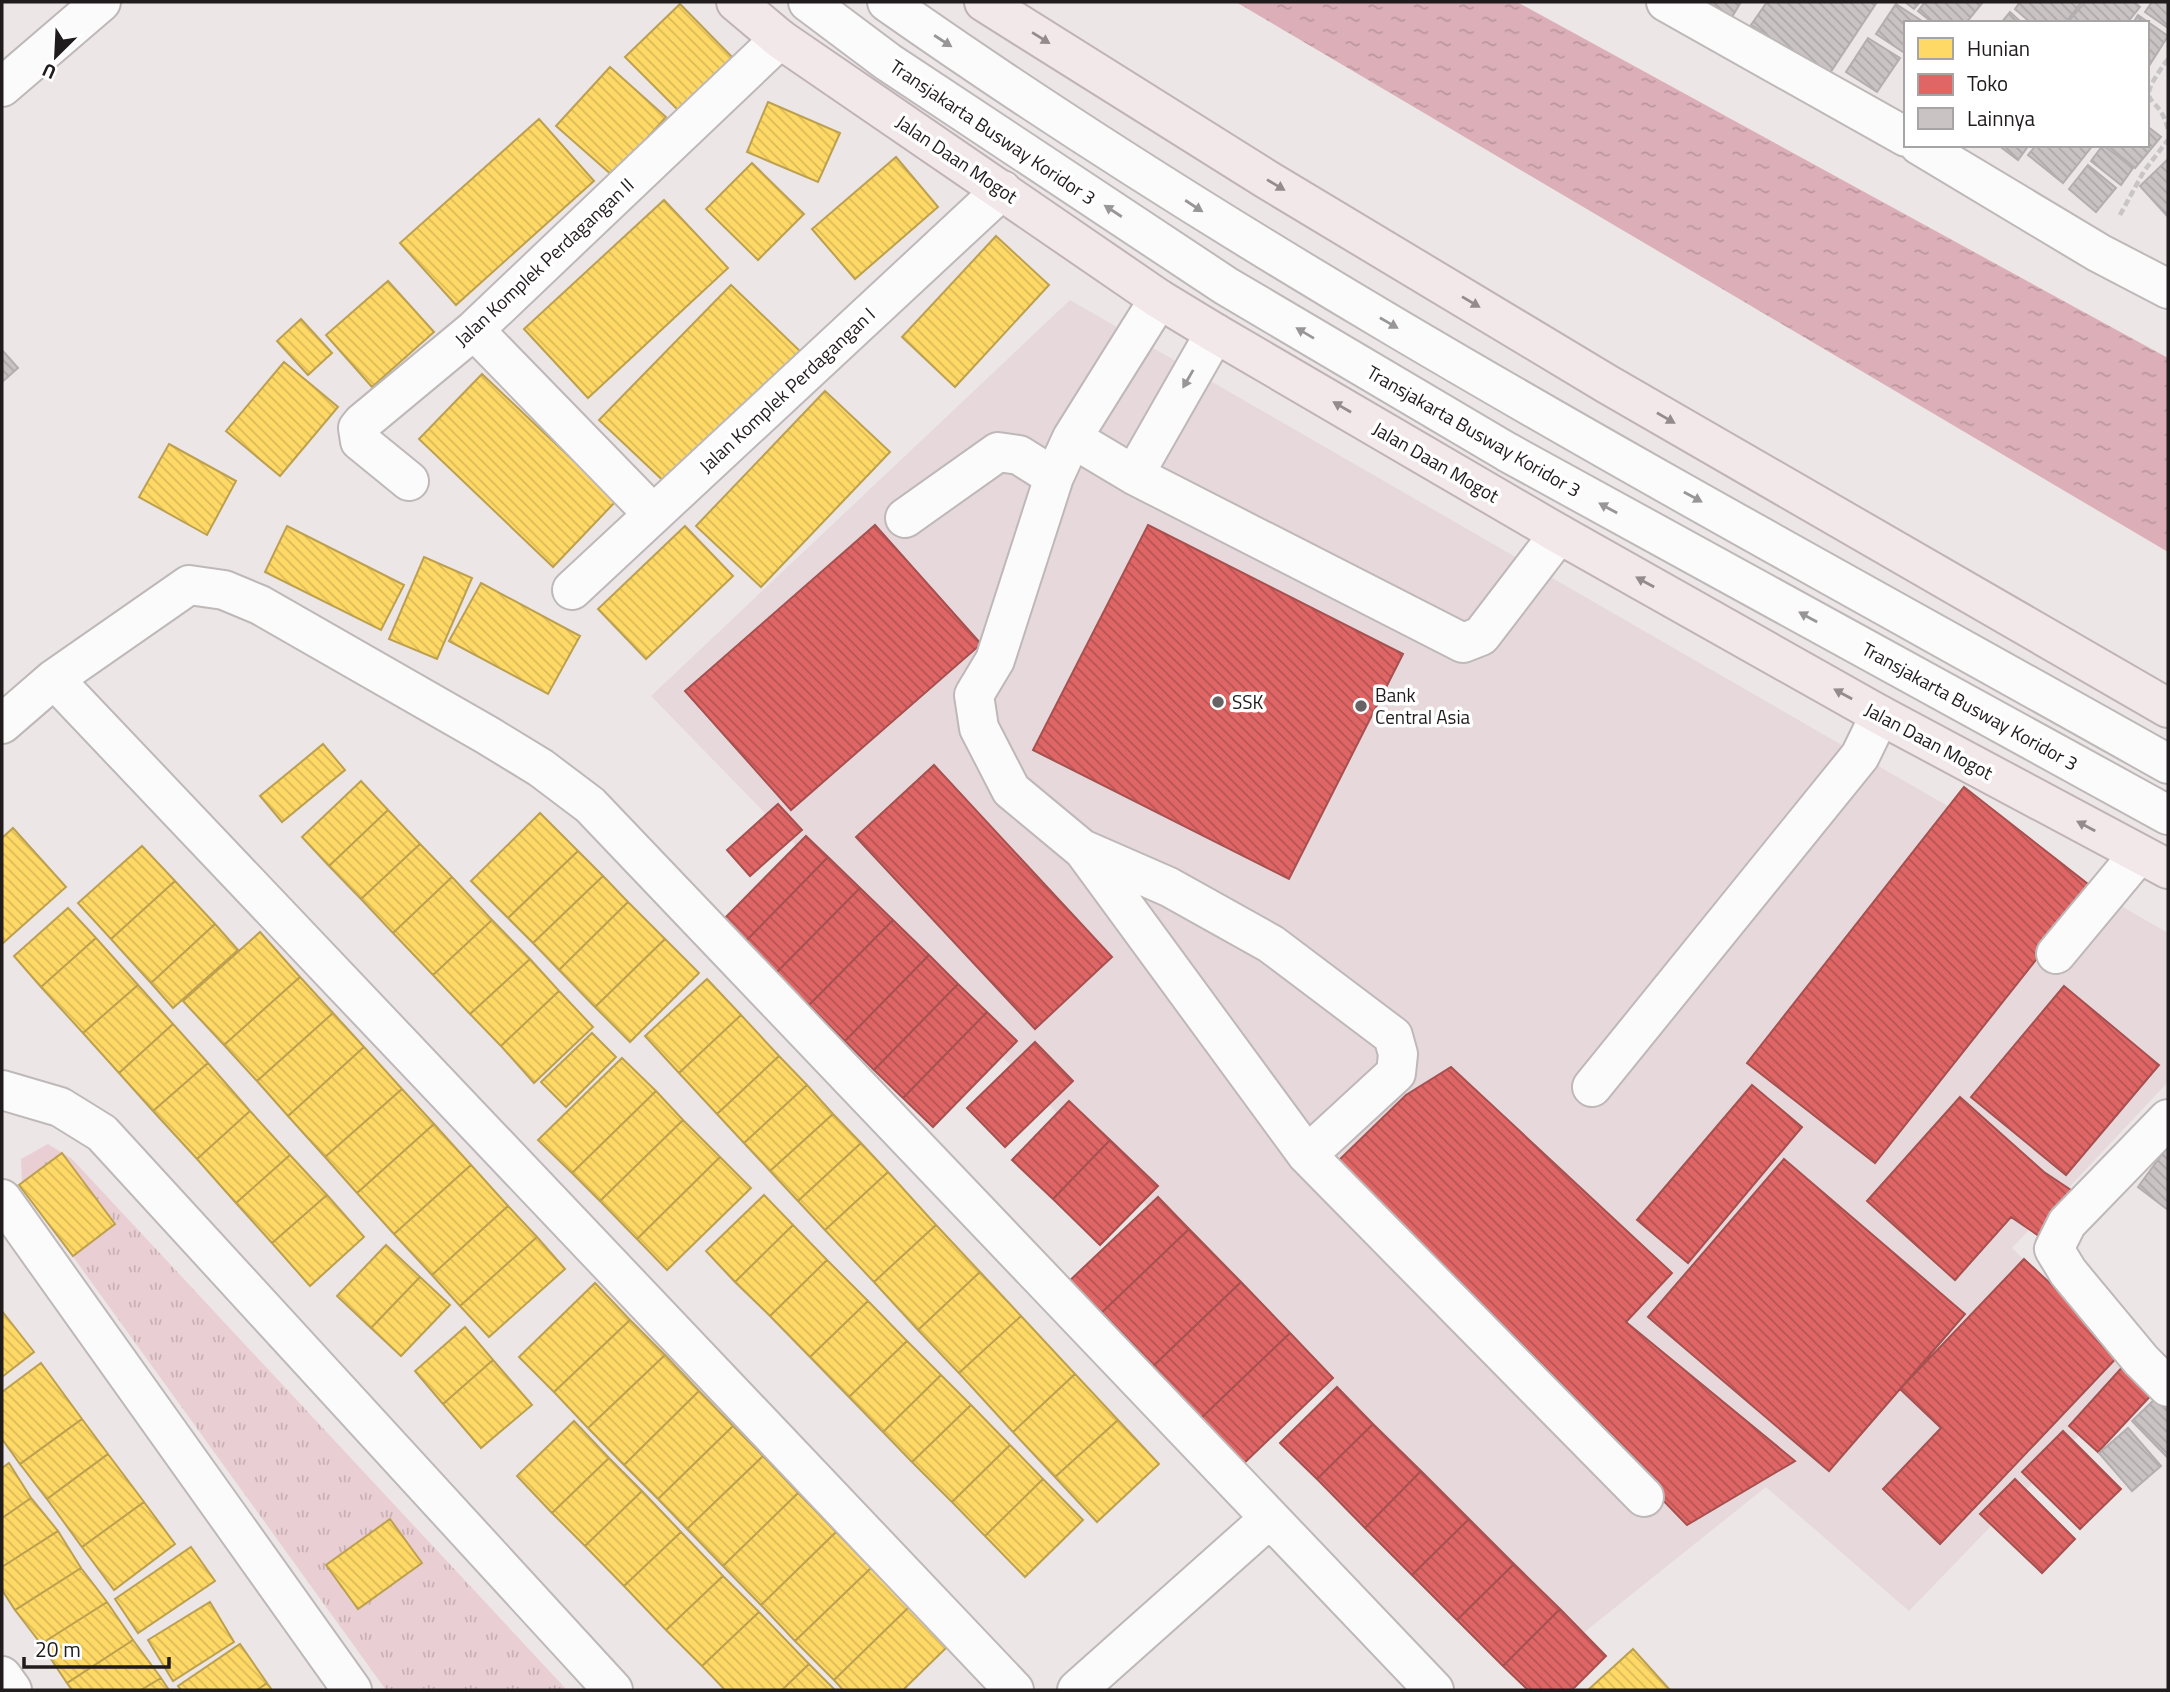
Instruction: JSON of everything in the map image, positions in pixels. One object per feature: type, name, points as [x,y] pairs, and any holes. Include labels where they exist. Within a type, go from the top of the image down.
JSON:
[{"type":"highway","name":"Jalan Daan Mogot","points":[[736,2],[780,39],[1159,299],[1559,534],[1880,715],[2154,861]]},
{"type":"highway","points":[[984,2],[1254,172],[1607,384],[2168,708]]},
{"type":"street","points":[[2,87],[100,2]]},
{"type":"street","name":"Transjakarta Busway Koridor 3","points":[[808,2],[888,62],[1226,286],[1507,452],[2168,815]]},
{"type":"street","points":[[887,2],[1250,242],[1526,403],[2168,764]]},
{"type":"street","points":[[1666,2],[1904,136]]},
{"type":"street","name":"Jalan Komplek Perdagangan II","points":[[408,481],[360,441],[358,428],[474,330],[780,39]]},
{"type":"street","points":[[1922,147],[2099,253],[2168,289]]},
{"type":"street","name":"Jalan Komplek Perdagangan I","points":[[572,590],[1002,190]]},
{"type":"street","points":[[1159,299],[1072,438],[1054,477],[995,660],[974,695],[979,728],[1011,790],[1082,849],[1307,1155],[1644,1497]]},
{"type":"street","points":[[474,330],[653,514]]},
{"type":"street","points":[[1134,475],[1215,332]]},
{"type":"street","points":[[1072,438],[1134,475],[1463,643],[1481,636],[1559,534]]},
{"type":"street","points":[[905,518],[998,452],[1019,455],[1054,477]]},
{"type":"street","points":[[2,724],[54,679],[189,585],[224,590],[260,605],[541,768],[590,805],[1434,1690]]},
{"type":"street","points":[[54,679],[1014,1690]]},
{"type":"street","points":[[1592,1087],[1860,756],[1880,715]]},
{"type":"street","points":[[1082,849],[1169,887],[1271,944],[1393,1036],[1398,1054],[1396,1073],[1307,1155]]},
{"type":"street","points":[[2056,954],[2154,861]]},
{"type":"street","points":[[2,1090],[61,1107],[102,1133],[613,1690]]},
{"type":"street","points":[[2168,1119],[2067,1223],[2054,1249],[2068,1272],[2141,1360],[2168,1387]]},
{"type":"street","points":[[2,1199],[352,1690]]},
{"type":"street","points":[[1077,1690],[1269,1519]]},
{"type":"street","points":[[2,1676],[12,1690]]},
{"type":"path","points":[[2149,86],[2168,59]]},
{"type":"path","points":[[2149,100],[2168,130]]},
{"type":"path","points":[[2099,253],[2144,171],[2168,140]]},
{"type":"shaded area","points":[[1070,300],[2168,933],[2168,1082],[2012,1248],[2140,1372],[1909,1611],[1766,1487],[1572,1642],[651,696]]},
{"type":"green space","points":[[48,1144],[72,1159],[567,1690],[386,1690],[22,1186],[21,1159]]},
{"type":"water","points":[[1236,2],[1517,2],[2168,358],[2168,552]]},
{"type":"building: Hunian","points":[[680,4],[733,58],[679,111],[625,57]]},
{"type":"building: Hunian","points":[[610,67],[666,117],[613,176],[556,126]]},
{"type":"building: Hunian","points":[[768,102],[840,133],[818,182],[747,152]]},
{"type":"building: Hunian","points":[[539,119],[594,181],[456,305],[400,243]]},
{"type":"building: Hunian","points":[[896,157],[938,207],[855,279],[812,229]]},
{"type":"building: Hunian","points":[[752,163],[804,214],[758,260],[706,209]]},
{"type":"building: Hunian","points":[[664,200],[728,268],[588,398],[524,329]]},
{"type":"building: Hunian","points":[[996,236],[1049,285],[955,387],[902,337]]},
{"type":"building: Hunian","points":[[388,281],[434,332],[372,387],[326,335]]},
{"type":"building: Hunian","points":[[731,285],[803,354],[671,488],[599,420]]},
{"type":"building: Hunian","points":[[301,319],[332,353],[308,375],[277,341]]},
{"type":"building: Hunian","points":[[284,362],[338,407],[280,476],[226,431]]},
{"type":"building: Hunian","points":[[482,374],[616,501],[553,567],[419,439]]},
{"type":"building: Hunian","points":[[825,391],[890,452],[761,587],[696,526]]},
{"type":"building: Hunian","points":[[169,444],[236,481],[207,535],[139,497]]},
{"type":"building: Hunian","points":[[287,526],[404,585],[381,630],[265,572]]},
{"type":"building: Hunian","points":[[685,526],[733,576],[646,659],[598,609]]},
{"type":"building: Hunian","points":[[424,557],[472,578],[437,659],[389,639]]},
{"type":"building: Hunian","points":[[481,583],[580,636],[548,694],[449,641]]},
{"type":"building: Hunian","points":[[323,744],[345,770],[282,822],[260,796]]},
{"type":"building: Hunian","points":[[361,781],[388,810],[329,866],[302,837]]},
{"type":"building: Hunian","points":[[388,810],[420,844],[361,899],[329,866]]},
{"type":"building: Hunian","points":[[540,813],[578,851],[508,918],[471,881]]},
{"type":"building: Hunian","points":[[13,828],[66,887],[2,944],[2,838]]},
{"type":"building: Hunian","points":[[420,844],[452,877],[393,933],[361,899]]},
{"type":"building: Hunian","points":[[142,846],[175,881],[111,939],[78,903]]},
{"type":"building: Hunian","points":[[578,851],[603,876],[533,943],[508,918]]},
{"type":"building: Hunian","points":[[603,876],[628,902],[559,970],[533,943]]},
{"type":"building: Hunian","points":[[452,877],[492,920],[433,975],[393,933]]},
{"type":"building: Hunian","points":[[175,881],[215,924],[151,983],[111,939]]},
{"type":"building: Hunian","points":[[628,902],[665,939],[595,1007],[559,970]]},
{"type":"building: Hunian","points":[[68,908],[96,938],[41,987],[14,956]]},
{"type":"building: Hunian","points":[[492,920],[530,959],[470,1014],[433,975]]},
{"type":"building: Hunian","points":[[215,924],[238,950],[173,1008],[151,983]]},
{"type":"building: Hunian","points":[[260,932],[300,977],[224,1045],[183,1001]]},
{"type":"building: Hunian","points":[[96,938],[138,985],[83,1033],[41,987]]},
{"type":"building: Hunian","points":[[665,939],[699,973],[630,1042],[595,1007]]},
{"type":"building: Hunian","points":[[530,959],[559,991],[501,1046],[470,1014]]},
{"type":"building: Hunian","points":[[300,977],[333,1013],[257,1081],[224,1045]]},
{"type":"building: Hunian","points":[[707,979],[741,1015],[679,1073],[645,1036]]},
{"type":"building: Hunian","points":[[138,985],[173,1024],[119,1073],[83,1033]]},
{"type":"building: Hunian","points":[[559,991],[593,1027],[534,1083],[501,1046]]},
{"type":"building: Hunian","points":[[333,1013],[364,1047],[288,1116],[257,1081]]},
{"type":"building: Hunian","points":[[741,1015],[779,1056],[717,1114],[679,1073]]},
{"type":"building: Hunian","points":[[173,1024],[208,1063],[153,1111],[119,1073]]},
{"type":"building: Hunian","points":[[592,1033],[616,1057],[566,1107],[541,1082]]},
{"type":"building: Hunian","points":[[364,1047],[402,1089],[325,1157],[288,1116]]},
{"type":"building: Hunian","points":[[779,1056],[807,1085],[744,1143],[717,1114]]},
{"type":"building: Hunian","points":[[622,1058],[656,1091],[572,1173],[538,1140]]},
{"type":"building: Hunian","points":[[208,1063],[250,1111],[197,1159],[153,1111]]},
{"type":"building: Hunian","points":[[807,1085],[833,1114],[770,1171],[744,1143]]},
{"type":"building: Hunian","points":[[402,1089],[434,1124],[357,1193],[325,1157]]},
{"type":"building: Hunian","points":[[656,1091],[683,1120],[600,1201],[572,1173]]},
{"type":"building: Hunian","points":[[250,1111],[290,1155],[236,1203],[197,1159]]},
{"type":"building: Hunian","points":[[833,1114],[861,1143],[798,1201],[770,1171]]},
{"type":"building: Hunian","points":[[683,1120],[720,1157],[637,1239],[600,1201]]},
{"type":"building: Hunian","points":[[434,1124],[471,1165],[394,1234],[357,1193]]},
{"type":"building: Hunian","points":[[861,1143],[888,1172],[825,1230],[798,1201]]},
{"type":"building: Hunian","points":[[62,1153],[115,1224],[73,1256],[19,1185]]},
{"type":"building: Hunian","points":[[290,1155],[327,1195],[272,1243],[236,1203]]},
{"type":"building: Hunian","points":[[720,1157],[751,1188],[667,1270],[637,1239]]},
{"type":"building: Hunian","points":[[471,1165],[508,1206],[432,1275],[394,1234]]},
{"type":"building: Hunian","points":[[888,1172],[936,1225],[874,1282],[825,1230]]},
{"type":"building: Hunian","points":[[327,1195],[364,1237],[310,1286],[272,1243]]},
{"type":"building: Hunian","points":[[764,1195],[793,1225],[735,1282],[706,1251]]},
{"type":"building: Hunian","points":[[508,1206],[537,1237],[460,1306],[432,1275]]},
{"type":"building: Hunian","points":[[793,1225],[827,1260],[770,1316],[735,1282]]},
{"type":"building: Hunian","points":[[936,1225],[980,1272],[918,1330],[874,1282]]},
{"type":"building: Hunian","points":[[537,1237],[565,1269],[489,1337],[460,1306]]},
{"type":"building: Hunian","points":[[386,1245],[420,1277],[371,1328],[337,1296]]},
{"type":"building: Hunian","points":[[827,1260],[868,1301],[810,1357],[770,1316]]},
{"type":"building: Hunian","points":[[980,1272],[1021,1316],[959,1373],[918,1330]]},
{"type":"building: Hunian","points":[[420,1277],[450,1305],[401,1356],[371,1328]]},
{"type":"building: Hunian","points":[[595,1283],[630,1320],[554,1392],[519,1357]]},
{"type":"building: Hunian","points":[[868,1301],[907,1341],[849,1397],[810,1357]]},
{"type":"building: Hunian","points":[[2,1311],[34,1352],[2,1377]]},
{"type":"building: Hunian","points":[[1021,1316],[1075,1374],[1013,1432],[959,1373]]},
{"type":"building: Hunian","points":[[630,1320],[665,1355],[588,1428],[554,1392]]},
{"type":"building: Hunian","points":[[465,1327],[493,1360],[443,1404],[415,1371]]},
{"type":"building: Hunian","points":[[907,1341],[941,1375],[883,1432],[849,1397]]},
{"type":"building: Hunian","points":[[665,1355],[699,1391],[624,1465],[588,1428]]},
{"type":"building: Hunian","points":[[493,1360],[532,1405],[481,1448],[443,1404]]},
{"type":"building: Hunian","points":[[41,1363],[82,1419],[20,1464],[2,1439],[2,1392]]},
{"type":"building: Hunian","points":[[1075,1374],[1118,1420],[1055,1477],[1013,1432]]},
{"type":"building: Hunian","points":[[941,1375],[971,1405],[912,1462],[883,1432]]},
{"type":"building: Hunian","points":[[699,1391],[733,1426],[658,1499],[624,1465]]},
{"type":"building: Hunian","points":[[971,1405],[1010,1445],[952,1502],[912,1462]]},
{"type":"building: Hunian","points":[[82,1419],[108,1454],[47,1499],[20,1464]]},
{"type":"building: Hunian","points":[[1118,1420],[1159,1464],[1097,1522],[1055,1477]]},
{"type":"building: Hunian","points":[[574,1421],[609,1458],[552,1513],[517,1476]]},
{"type":"building: Hunian","points":[[733,1426],[763,1456],[687,1529],[658,1499]]},
{"type":"building: Hunian","points":[[1010,1445],[1043,1479],[985,1536],[952,1502]]},
{"type":"building: Hunian","points":[[108,1454],[144,1502],[82,1547],[47,1499]]},
{"type":"building: Hunian","points":[[763,1456],[798,1493],[723,1566],[687,1529]]},
{"type":"building: Hunian","points":[[609,1458],[642,1491],[585,1546],[552,1513]]},
{"type":"building: Hunian","points":[[9,1463],[31,1498],[2,1518],[2,1468]]},
{"type":"building: Hunian","points":[[1043,1479],[1083,1520],[1025,1577],[985,1536]]},
{"type":"building: Hunian","points":[[642,1491],[681,1532],[624,1586],[585,1546]]},
{"type":"building: Hunian","points":[[798,1493],[836,1532],[761,1605],[723,1566]]},
{"type":"building: Hunian","points":[[31,1498],[58,1531],[2,1567],[2,1518]]},
{"type":"building: Hunian","points":[[144,1502],[175,1544],[114,1590],[82,1547]]},
{"type":"building: Hunian","points":[[390,1519],[422,1563],[358,1609],[326,1565]]},
{"type":"building: Hunian","points":[[58,1531],[81,1568],[15,1610],[2,1590],[2,1567]]},
{"type":"building: Hunian","points":[[681,1532],[723,1576],[666,1630],[624,1586]]},
{"type":"building: Hunian","points":[[836,1532],[871,1568],[795,1641],[761,1605]]},
{"type":"building: Hunian","points":[[191,1547],[215,1581],[138,1633],[115,1599]]},
{"type":"building: Hunian","points":[[81,1568],[107,1602],[41,1644],[15,1610]]},
{"type":"building: Hunian","points":[[871,1568],[909,1607],[834,1680],[795,1641]]},
{"type":"building: Hunian","points":[[723,1576],[759,1612],[702,1666],[666,1630]]},
{"type":"building: Hunian","points":[[107,1602],[133,1640],[67,1683],[41,1644]]},
{"type":"building: Hunian","points":[[210,1602],[234,1642],[173,1681],[148,1640]]},
{"type":"building: Hunian","points":[[909,1607],[948,1646],[903,1690],[843,1690],[834,1680]]},
{"type":"building: Hunian","points":[[759,1612],[809,1664],[782,1690],[725,1690],[702,1666]]},
{"type":"building: Hunian","points":[[133,1640],[161,1678],[141,1690],[72,1690],[67,1683]]},
{"type":"building: Hunian","points":[[240,1644],[267,1683],[257,1690],[181,1690],[178,1686]]},
{"type":"building: Hunian","points":[[1633,1649],[1670,1690],[1588,1690]]},
{"type":"building: Hunian","points":[[809,1664],[835,1690],[782,1690]]},
{"type":"building: Hunian","points":[[161,1678],[169,1690],[141,1690]]},
{"type":"building: Hunian","points":[[267,1683],[272,1690],[257,1690]]},
{"type":"building: Toko","points":[[875,525],[981,644],[791,810],[685,691]]},
{"type":"building: Toko","name":"SSK","points":[[1148,525],[1403,654],[1289,879],[1033,750]]},
{"type":"building: Toko","points":[[934,765],[1112,957],[1035,1029],[856,837]]},
{"type":"building: Toko","points":[[1964,787],[2093,888],[1875,1163],[1747,1063]]},
{"type":"building: Toko","points":[[778,804],[802,830],[750,876],[727,850]]},
{"type":"building: Toko","points":[[806,836],[828,857],[744,943],[722,921]]},
{"type":"building: Toko","points":[[828,857],[860,888],[775,974],[744,943]]},
{"type":"building: Toko","points":[[860,888],[893,920],[809,1005],[775,974]]},
{"type":"building: Toko","points":[[893,920],[929,955],[845,1041],[809,1005]]},
{"type":"building: Toko","points":[[929,955],[958,984],[874,1070],[845,1041]]},
{"type":"building: Toko","points":[[958,984],[987,1012],[903,1098],[874,1070]]},
{"type":"building: Toko","points":[[2064,986],[2159,1065],[2066,1175],[1971,1097]]},
{"type":"building: Toko","points":[[987,1012],[1017,1041],[933,1127],[903,1098]]},
{"type":"building: Toko","points":[[1035,1042],[1073,1081],[1005,1147],[967,1108]]},
{"type":"building: Toko","points":[[1451,1067],[1672,1273],[1626,1322],[1795,1461],[1687,1525],[1336,1163],[1406,1095]]},
{"type":"building: Toko","points":[[1752,1085],[1802,1127],[1688,1263],[1637,1220]]},
{"type":"building: Toko","points":[[1960,1097],[2044,1172],[2071,1190],[2039,1236],[2011,1217],[1955,1280],[1867,1201]]},
{"type":"building: Toko","points":[[1069,1101],[1110,1140],[1053,1199],[1012,1160]]},
{"type":"building: Toko","points":[[1110,1140],[1158,1186],[1100,1245],[1053,1199]]},
{"type":"building: Toko","points":[[1784,1159],[1965,1314],[1829,1471],[1648,1317]]},
{"type":"building: Toko","points":[[1158,1197],[1189,1229],[1096,1318],[1065,1285]]},
{"type":"building: Toko","points":[[1189,1229],[1241,1282],[1148,1371],[1096,1318]]},
{"type":"building: Toko","points":[[2024,1259],[2123,1351],[1940,1544],[1883,1489],[1941,1428],[1900,1389]]},
{"type":"building: Toko","points":[[1241,1282],[1290,1333],[1197,1422],[1148,1371]]},
{"type":"building: Toko","points":[[1290,1333],[1333,1378],[1240,1467],[1197,1422]]},
{"type":"building: Toko","points":[[2126,1363],[2156,1390],[2098,1452],[2069,1426]]},
{"type":"building: Toko","points":[[1337,1387],[1373,1424],[1317,1479],[1280,1443]]},
{"type":"building: Toko","points":[[1373,1424],[1421,1471],[1365,1528],[1317,1479]]},
{"type":"building: Toko","points":[[2063,1431],[2121,1489],[2080,1529],[2022,1472]]},
{"type":"building: Toko","points":[[1421,1471],[1469,1519],[1412,1575],[1365,1528]]},
{"type":"building: Toko","points":[[2015,1479],[2075,1539],[2042,1573],[1980,1514]]},
{"type":"building: Toko","points":[[1469,1519],[1514,1564],[1457,1620],[1412,1575]]},
{"type":"building: Toko","points":[[1514,1564],[1560,1609],[1503,1666],[1457,1620]]},
{"type":"building: Toko","points":[[1560,1609],[1606,1656],[1572,1690],[1528,1690],[1503,1666]]},
{"type":"building: Lainnya","points":[[1693,2],[1741,2],[1729,22]]},
{"type":"building: Lainnya","points":[[1767,2],[1877,2],[1828,76],[1751,25]]},
{"type":"building: Lainnya","points":[[1905,2],[1920,2],[1914,9]]},
{"type":"building: Lainnya","points":[[1925,2],[1983,2],[1968,21],[1930,21],[1918,11]]},
{"type":"building: Lainnya","points":[[2020,2],[2082,2],[2067,21],[2029,21],[2015,9]]},
{"type":"building: Lainnya","points":[[2085,2],[2134,2],[2140,7],[2129,21],[2069,21]]},
{"type":"building: Lainnya","points":[[2152,2],[2168,2],[2168,28],[2145,12]]},
{"type":"building: Lainnya","points":[[1896,4],[1922,21],[1904,21],[1904,53],[1876,34]]},
{"type":"building: Lainnya","points":[[2010,12],[2020,21],[2003,21]]},
{"type":"building: Lainnya","points":[[2138,15],[2147,21],[2134,21]]},
{"type":"building: Lainnya","points":[[2149,23],[2168,36],[2149,66]]},
{"type":"building: Lainnya","points":[[1868,38],[1900,58],[1877,92],[1846,72]]},
{"type":"building: Lainnya","points":[[2149,128],[2161,137],[2135,168],[2109,147],[2149,147]]},
{"type":"building: Lainnya","points":[[2001,147],[2028,147],[2018,160]]},
{"type":"building: Lainnya","points":[[2034,147],[2091,147],[2063,183],[2028,155]]},
{"type":"building: Lainnya","points":[[2102,147],[2106,147],[2133,168],[2121,185],[2091,161]]},
{"type":"building: Lainnya","points":[[2168,159],[2168,217],[2140,186]]},
{"type":"building: Lainnya","points":[[2088,165],[2116,188],[2096,212],[2069,189]]},
{"type":"building: Lainnya","points":[[2,350],[18,368],[2,382]]},
{"type":"building: Lainnya","points":[[2168,1146],[2168,1210],[2138,1187]]},
{"type":"building: Lainnya","points":[[2157,1397],[2168,1409],[2168,1458],[2132,1421]]},
{"type":"building: Lainnya","points":[[2128,1428],[2161,1466],[2132,1491],[2099,1453]]},
{"type":"place","name":"SSK","points":[[1218,702]]},
{"type":"place","name":"Bank Central Asia","points":[[1361,706]]}]
